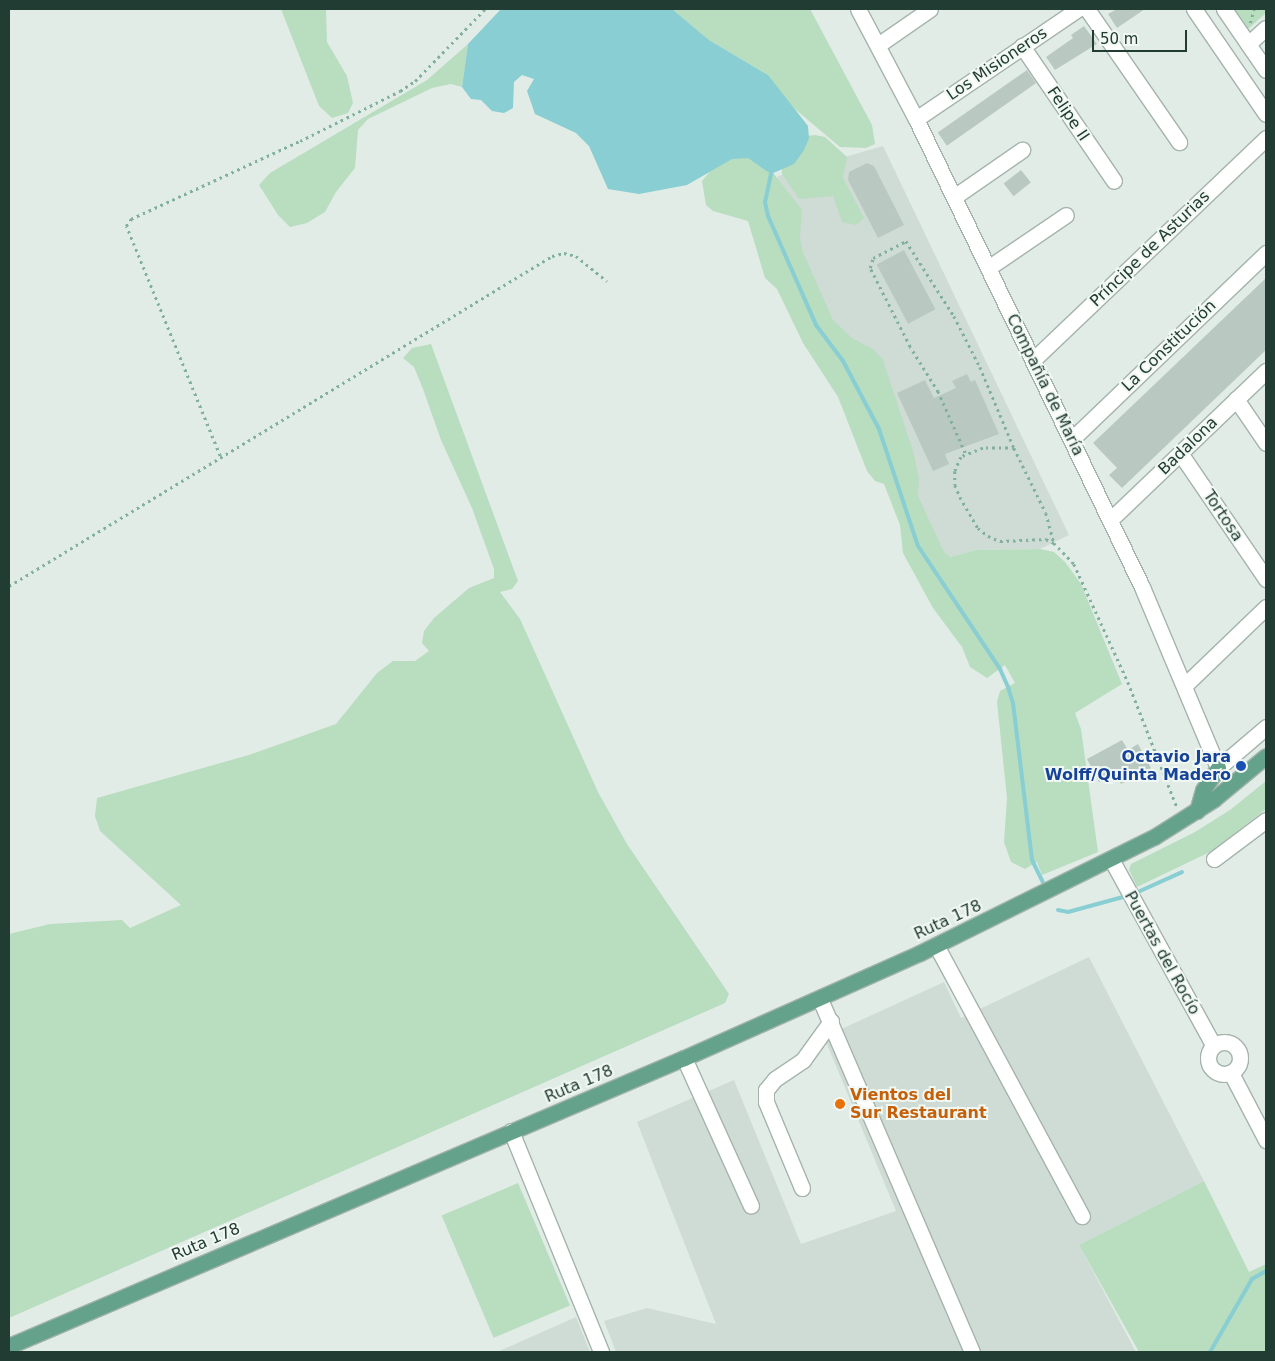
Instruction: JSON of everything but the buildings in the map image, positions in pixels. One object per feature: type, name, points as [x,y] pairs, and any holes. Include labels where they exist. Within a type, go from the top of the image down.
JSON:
[{"type":"main road","name":"Ruta 178","points":[[9,1346],[684,1058],[820,999],[936,945],[1154,837],[1197,811],[1266,756]]},
{"type":"main road","points":[[1197,811],[1202,790],[1218,768]]},
{"type":"street","name":"Compañía de María","points":[[858,9],[916,119],[1072,439],[1184,686],[1218,768]]},
{"type":"street","points":[[878,45],[930,9]]},
{"type":"street","name":"Los Misioneros","points":[[916,119],[1078,9]]},
{"type":"street","points":[[1088,9],[1179,142]]},
{"type":"street","points":[[1194,9],[1266,114]]},
{"type":"street","points":[[1224,9],[1266,70]]},
{"type":"street","points":[[1248,44],[1266,28]]},
{"type":"street","name":"Felipe II","points":[[1022,46],[1114,181]]},
{"type":"street","name":"Príncipe de Asturias","points":[[1033,360],[1266,138]]},
{"type":"street","points":[[954,197],[1022,150]]},
{"type":"street","points":[[988,268],[1066,215]]},
{"type":"street","name":"La Constitución","points":[[1072,439],[1266,253]]},
{"type":"street","name":"Badalona","points":[[1110,520],[1266,371]]},
{"type":"street","points":[[1236,400],[1266,443]]},
{"type":"street","name":"Tortosa","points":[[1180,454],[1266,579]]},
{"type":"street","points":[[1184,686],[1266,607]]},
{"type":"street","points":[[1218,768],[1266,727]]},
{"type":"street","points":[[1214,859],[1266,820]]},
{"type":"street","name":"Puertas del Rocío","points":[[1111,859],[1214,1046]]},
{"type":"street","points":[[936,945],[1082,1216]]},
{"type":"street","points":[[820,999],[972,1352]]},
{"type":"street","points":[[802,1188],[766,1102],[766,1090],[775,1079],[803,1060],[831,1021]]},
{"type":"street","points":[[1224,1042],[1238,1050],[1240,1060],[1231,1073],[1218,1073],[1210,1065],[1209,1053],[1214,1046],[1224,1042]]},
{"type":"street","points":[[684,1058],[752,1206]]},
{"type":"street","points":[[1231,1073],[1266,1140]]},
{"type":"street","points":[[511,1131],[601,1352]]},
{"type":"path","points":[[220,456],[126,226],[130,219],[300,141],[400,91],[415,81],[485,9]]},
{"type":"path","points":[[1249,29],[1254,9]]},
{"type":"path","points":[[965,453],[938,392],[910,347],[870,268],[873,258],[906,241],[954,316],[995,399],[1014,448],[1046,513],[1054,543]]},
{"type":"path","points":[[9,586],[220,456],[552,256],[564,253],[576,256],[608,280]]},
{"type":"path","points":[[1014,448],[1001,446],[965,453],[958,460],[954,485],[978,528],[1000,540],[1046,539],[1054,543],[1074,564],[1084,582],[1128,682],[1182,820]]},
{"type":"shaded area","points":[[883,146],[1069,535],[1040,549],[976,550],[935,561],[823,322],[774,190],[778,176]]},
{"type":"shaded area","points":[[1089,957],[1204,1181],[1079,1245],[1136,1352],[616,1352],[604,1321],[647,1308],[716,1324],[637,1122],[734,1080],[801,1244],[896,1211],[824,1037],[944,982],[961,1018]]},
{"type":"shaded area","points":[[576,1317],[590,1352],[497,1352]]},
{"type":"green space","points":[[281,9],[326,9],[327,42],[347,76],[353,103],[348,113],[332,118],[319,106]]},
{"type":"green space","points":[[672,9],[810,9],[872,125],[875,144],[866,148],[840,147],[789,104],[768,75],[709,40]]},
{"type":"green space","points":[[1234,9],[1266,9],[1266,13],[1248,29]]},
{"type":"green space","points":[[468,44],[462,87],[451,84],[432,88],[368,119],[358,130],[355,168],[336,192],[325,212],[307,223],[290,227],[278,215],[259,185],[270,173],[427,80]]},
{"type":"green space","points":[[806,136],[825,137],[847,157],[843,178],[864,218],[856,225],[842,222],[833,196],[799,199],[782,174],[781,160]]},
{"type":"green space","points":[[740,147],[771,170],[802,210],[800,239],[803,252],[833,320],[852,338],[873,349],[883,360],[913,451],[919,478],[918,496],[944,552],[950,557],[976,550],[1040,549],[1054,552],[1065,562],[1081,584],[1122,684],[1075,713],[1081,729],[1098,852],[1042,875],[1037,862],[1025,869],[1011,862],[1004,842],[1007,798],[997,702],[1000,691],[1015,683],[1005,665],[987,678],[970,667],[962,647],[933,608],[903,553],[900,525],[884,484],[875,481],[867,471],[838,397],[803,343],[777,289],[765,278],[748,221],[713,211],[706,205],[702,181],[719,161]]},
{"type":"green space","points":[[431,344],[518,581],[512,589],[500,592],[520,619],[598,792],[627,844],[729,994],[725,1003],[9,1318],[9,934],[50,924],[122,920],[130,928],[181,905],[100,831],[95,816],[97,798],[249,755],[336,724],[377,673],[393,661],[415,661],[429,651],[422,643],[424,631],[434,618],[469,588],[494,578],[494,569],[472,508],[441,440],[414,367],[403,358],[412,348]]},
{"type":"green space","points":[[1266,781],[1266,809],[1212,851],[1137,887],[1129,870],[1131,864],[1195,832],[1230,810]]},
{"type":"green space","points":[[1204,1181],[1249,1272],[1266,1264],[1266,1352],[1139,1352],[1079,1245]]},
{"type":"green space","points":[[518,1183],[570,1305],[494,1338],[442,1215]]},
{"type":"water","points":[[501,9],[672,9],[709,40],[768,75],[808,126],[809,138],[804,150],[794,164],[771,174],[748,158],[732,159],[687,185],[639,194],[608,189],[589,146],[576,133],[535,114],[527,91],[534,79],[522,75],[514,82],[513,108],[504,113],[492,111],[481,100],[471,99],[462,87],[468,44]]},
{"type":"waterway","points":[[771,174],[765,202],[768,216],[816,325],[843,361],[879,429],[918,546],[1000,669],[1008,687],[1013,703],[1032,860],[1043,883]]},
{"type":"waterway","points":[[1140,891],[1182,872]]},
{"type":"waterway","points":[[1058,910],[1068,912],[1123,897]]},
{"type":"waterway","points":[[1210,1352],[1252,1279],[1266,1271]]},
{"type":"place","name":"Octavio Jara Wolff/Quinta Madero","points":[[1241,766]]},
{"type":"place","name":"Vientos del Sur Restaurant","points":[[840,1104]]}]
